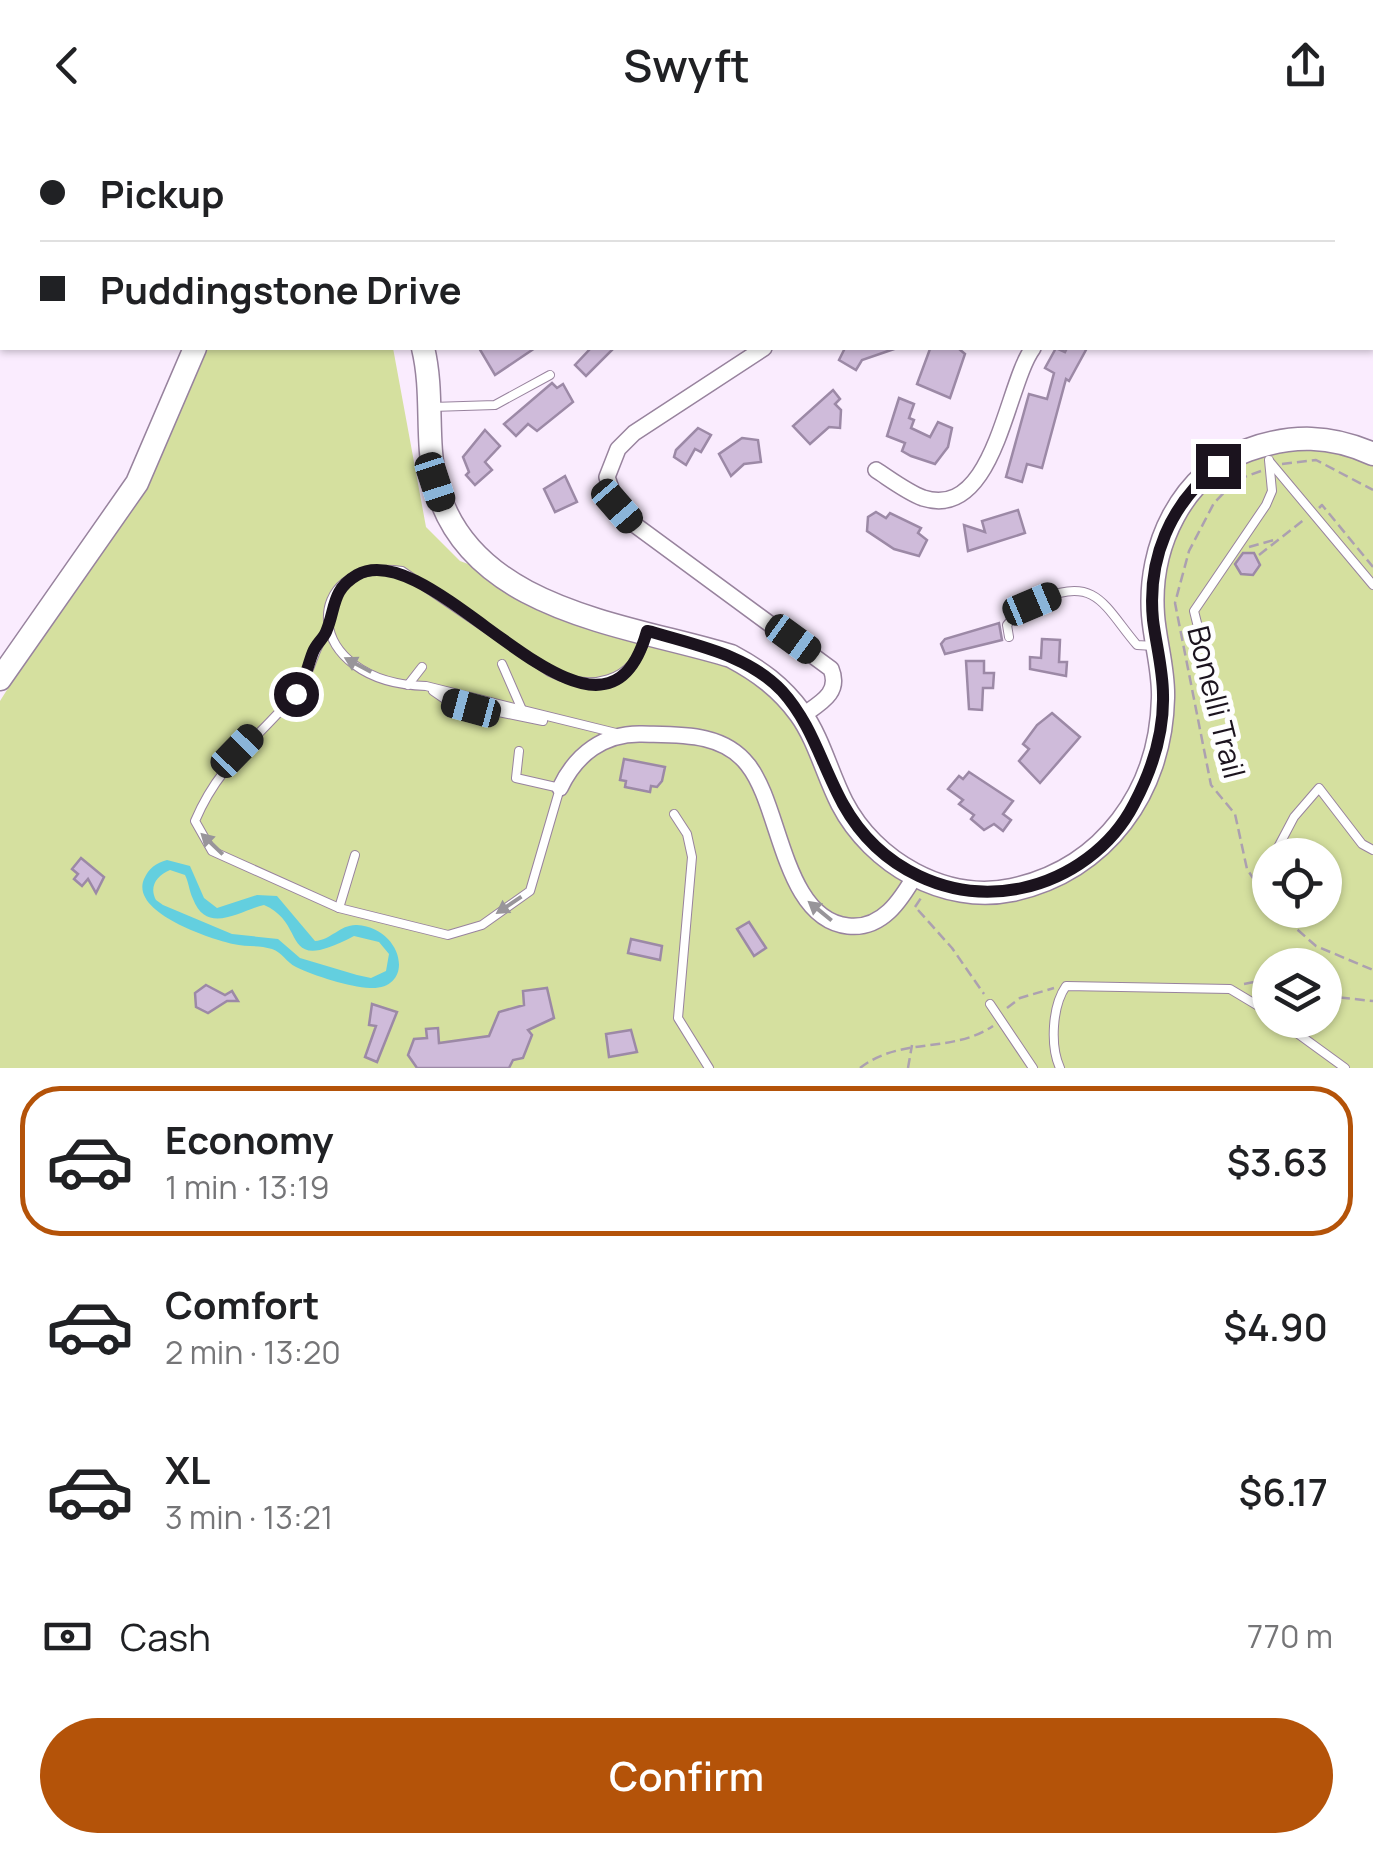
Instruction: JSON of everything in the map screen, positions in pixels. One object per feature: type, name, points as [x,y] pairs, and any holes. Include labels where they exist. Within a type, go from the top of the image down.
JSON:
[{"type":"street","points":[[0,678],[137,483],[194,350]]},
{"type":"street","points":[[423,350],[432,407],[435,482],[445,513],[470,552],[522,591],[731,656],[759,671],[802,716],[844,806],[864,835],[883,854],[916,874],[968,893],[1005,891],[1046,882],[1079,865],[1108,840],[1140,793],[1160,736],[1164,694],[1152,590],[1156,561],[1175,511],[1218,466],[1269,460],[1314,437],[1373,454]]},
{"type":"street","points":[[761,350],[634,433],[618,449],[607,477],[617,506],[631,522],[832,668],[834,688],[829,696],[802,716]]},
{"type":"street","points":[[876,470],[925,499],[952,497],[978,480],[1032,350]]},
{"type":"street","points":[[560,788],[576,758],[620,734],[694,735],[739,756],[750,766],[800,888],[827,920],[842,926],[874,923],[890,911],[916,874]]},
{"type":"lane","points":[[432,407],[495,405],[550,375]]},
{"type":"lane","points":[[1199,631],[1194,611],[1266,505],[1272,490],[1269,460]]},
{"type":"lane","points":[[1269,460],[1373,586]]},
{"type":"lane","points":[[518,751],[516,778],[560,788],[530,891],[482,925],[448,934],[339,908],[212,851],[195,821],[237,751],[302,685],[314,651],[327,631],[333,599],[345,583],[361,572],[382,568],[415,578],[550,672],[577,684],[609,680],[630,667],[647,631]]},
{"type":"lane","points":[[1010,637],[1007,625],[1014,614],[1071,587],[1087,590],[1102,603],[1137,645],[1157,646]]},
{"type":"lane","points":[[327,631],[338,653],[356,668],[408,686],[426,686],[567,724]]},
{"type":"lane","points":[[502,664],[523,712]]},
{"type":"lane","points":[[408,686],[422,667]]},
{"type":"lane","points":[[426,686],[449,702],[478,710],[620,734]]},
{"type":"lane","points":[[1283,838],[1294,817],[1319,788],[1362,844],[1373,850]]},
{"type":"lane","points":[[674,814],[687,834],[692,857],[678,1018],[709,1068]]},
{"type":"lane","points":[[339,908],[356,855]]},
{"type":"lane","points":[[1060,1068],[1054,1042],[1060,997],[1066,986],[1230,989],[1252,1002]]},
{"type":"lane","points":[[990,1004],[1033,1068]]},
{"type":"lane","points":[[1304,1038],[1345,1068]]},
{"type":"path","name":"Bonelli Trail","points":[[1252,875],[1240,825],[1208,776],[1175,603],[1189,551],[1214,502],[1236,480],[1269,460],[1316,460],[1373,490]]},
{"type":"path","points":[[1233,552],[1276,542]]},
{"type":"path","points":[[916,908],[990,1004]]},
{"type":"path","points":[[1296,928],[1316,946],[1373,970]]},
{"type":"path","points":[[1230,989],[1252,982]]},
{"type":"path","points":[[1342,997],[1373,1000]]},
{"type":"path","points":[[860,1068],[912,1044],[908,1068]]},
{"type":"green space","points":[[195,350],[393,350],[426,527],[460,561],[652,632],[781,690],[844,806],[904,868],[1005,891],[1107,840],[1160,736],[1153,615],[1175,511],[1263,445],[1373,454],[1373,1068],[0,1068],[0,701],[137,483]]},
{"type":"water","points":[[167,860],[190,866],[204,898],[217,908],[257,895],[277,896],[315,941],[351,925],[373,929],[394,947],[398,970],[394,979],[385,986],[370,988],[342,983],[296,967],[272,949],[221,941],[174,922],[148,902],[143,891],[148,872]],"holes":[[[170,870],[185,875],[193,899],[207,916],[225,918],[264,905],[278,913],[304,949],[330,947],[354,936],[379,942],[389,954],[386,971],[371,978],[300,958],[278,939],[232,934],[156,900],[154,886],[161,875]]]},
{"type":"building","points":[[480,350],[532,350],[495,375]]},
{"type":"building","points":[[589,350],[612,350],[586,376],[575,365]]},
{"type":"building","points":[[844,350],[891,350],[862,360],[856,370],[839,360]]},
{"type":"building","points":[[930,350],[960,350],[965,354],[950,398],[917,384]]},
{"type":"building","points":[[1055,350],[1086,350],[1069,381],[1066,379],[1042,468],[1027,464],[1022,482],[1006,477],[1029,394],[1047,399],[1054,373],[1045,368]]},
{"type":"building","points":[[552,383],[557,388],[563,384],[573,402],[537,431],[528,424],[516,436],[504,424]]},
{"type":"building","points":[[833,390],[840,399],[835,404],[841,410],[840,428],[829,427],[810,444],[793,426]]},
{"type":"building","points":[[899,398],[914,404],[909,418],[914,420],[911,428],[930,437],[938,422],[952,428],[948,447],[935,464],[902,451],[905,443],[887,436]]},
{"type":"building","points":[[698,428],[711,435],[701,452],[695,449],[686,465],[674,457],[676,450]]},
{"type":"building","points":[[485,430],[500,446],[485,462],[492,470],[475,485],[466,475],[469,472],[463,457]]},
{"type":"building","points":[[742,438],[758,440],[761,462],[744,464],[731,476],[719,454]]},
{"type":"building","points":[[565,476],[577,502],[555,512],[544,489]]},
{"type":"building","points":[[1018,510],[1025,533],[968,551],[964,525],[985,532],[982,521]]},
{"type":"building","points":[[876,512],[886,518],[890,513],[921,528],[918,533],[927,540],[919,556],[894,549],[867,531],[868,517]]},
{"type":"building","points":[[1243,553],[1254,553],[1260,565],[1253,575],[1241,574],[1235,564]]},
{"type":"building","points":[[999,623],[1002,640],[945,654],[941,644],[945,639]]},
{"type":"building","points":[[1042,639],[1060,640],[1059,662],[1067,662],[1066,676],[1030,669],[1030,657],[1041,658]]},
{"type":"building","points":[[966,661],[984,661],[984,673],[994,673],[993,688],[983,688],[982,710],[969,709]]},
{"type":"building","points":[[1052,713],[1080,737],[1040,783],[1019,761],[1029,749],[1023,744]]},
{"type":"building","points":[[624,759],[665,767],[662,781],[657,787],[651,786],[650,792],[625,787],[626,781],[620,780]]},
{"type":"building","points":[[969,772],[1013,801],[1003,814],[1011,820],[1003,831],[994,824],[984,830],[971,819],[974,815],[959,804],[963,800],[948,789],[959,776],[963,779]]},
{"type":"building","points":[[81,858],[104,877],[96,893],[88,879],[82,886],[74,879],[78,874],[72,869]]},
{"type":"building","points":[[749,922],[766,948],[754,956],[737,929]]},
{"type":"building","points":[[631,939],[662,946],[660,960],[628,953]]},
{"type":"building","points":[[206,985],[225,995],[232,991],[238,1001],[227,1001],[208,1013],[196,1007],[195,993]]},
{"type":"building","points":[[547,988],[554,1018],[528,1030],[532,1035],[523,1058],[513,1060],[509,1068],[417,1068],[408,1055],[414,1039],[427,1038],[426,1029],[438,1028],[439,1043],[489,1036],[499,1012],[524,1005],[523,991]]},
{"type":"building","points":[[372,1004],[397,1012],[377,1062],[365,1057],[376,1026],[369,1025]]},
{"type":"building","points":[[631,1030],[637,1052],[609,1057],[606,1034]]},
{"type":"route","points":[[296,694],[327,631],[333,599],[345,583],[361,572],[382,568],[415,578],[550,672],[577,684],[593,684],[620,674],[639,654],[647,631],[652,632],[731,656],[759,671],[781,690],[802,716],[844,806],[864,835],[904,868],[930,882],[968,893],[1005,891],[1046,882],[1079,865],[1108,840],[1132,810],[1148,777],[1160,736],[1164,694],[1153,616],[1156,561],[1175,511],[1189,491],[1218,466]]}]
